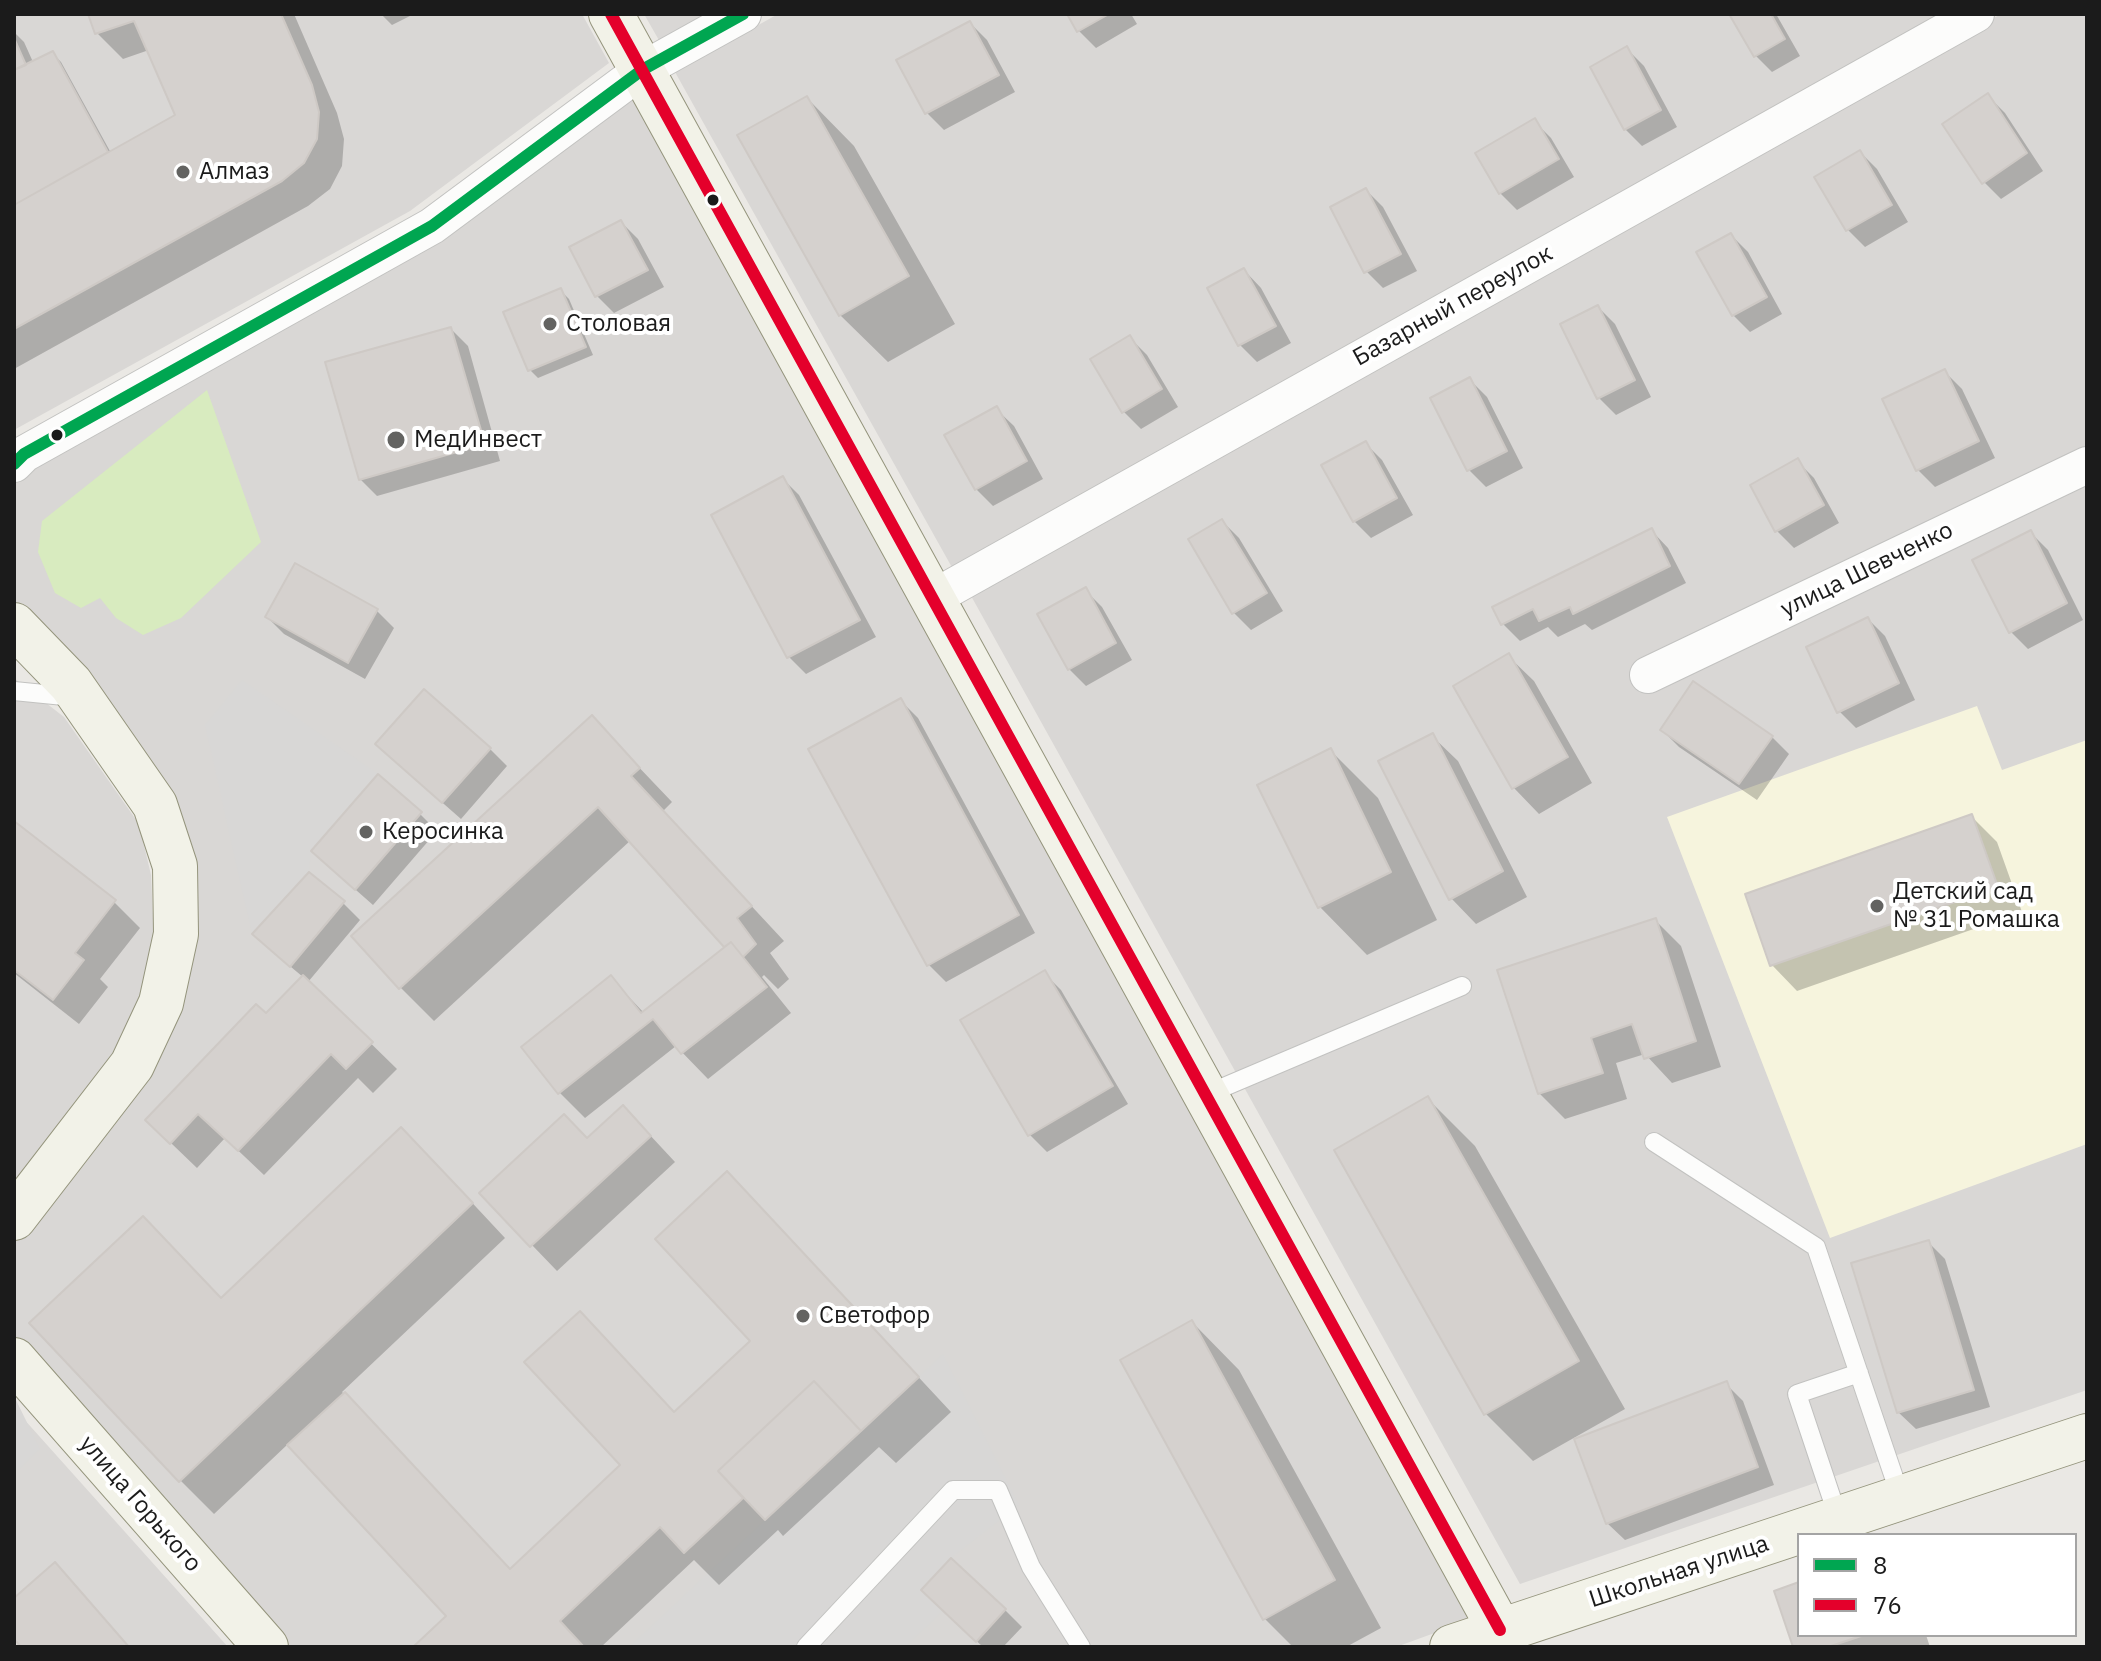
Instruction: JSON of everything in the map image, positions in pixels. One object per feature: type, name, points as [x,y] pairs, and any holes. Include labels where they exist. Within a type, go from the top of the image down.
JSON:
[{"type":"street","points":[[611,14],[1500,1630]]},
{"type":"street","points":[[14,464],[24,454],[432,226],[642,70],[743,14]]},
{"type":"street","name":"Базарный переулок","points":[[931,599],[1976,14]]},
{"type":"street","name":"улица Шевченко","points":[[1648,675],[2087,465]]},
{"type":"street","points":[[14,625],[80,698],[155,805],[175,866],[176,934],[161,1003],[132,1065],[14,1218]]},
{"type":"street","name":"улица Горького","points":[[14,1360],[266,1647]]},
{"type":"street","name":"Школьная улица","points":[[1799,1533],[1902,1501],[2087,1436]]},
{"type":"street","name":"Школьная улица","points":[[1452,1647],[1797,1534]]},
{"type":"lane","points":[[14,691],[80,698]]},
{"type":"lane","points":[[1205,1095],[1462,986]]},
{"type":"lane","points":[[1654,1142],[1816,1247],[1902,1501]]},
{"type":"lane","points":[[1839,1520],[1797,1394],[1859,1373]]},
{"type":"lane","points":[[806,1647],[953,1490],[998,1490],[1031,1567],[1081,1647]]},
{"type":"shaded area","points":[[14,14],[582,14],[609,63],[410,211],[14,430]]},
{"type":"shaded area","points":[[644,14],[710,14],[660,42]]},
{"type":"shaded area","points":[[778,14],[1945,14],[954,571],[675,72]]},
{"type":"shaded area","points":[[2001,14],[2087,14],[2087,1390],[1520,1584],[970,594]]},
{"type":"shaded area","points":[[636,92],[1473,1619],[1396,1647],[279,1647],[14,1343],[14,1241],[146,1076],[191,945],[96,685],[14,603],[14,482],[33,462]]},
{"type":"shaded area","points":[[14,678],[64,717],[139,824],[151,875],[154,939],[140,1001],[113,1056],[14,1188]]},
{"type":"shaded area","points":[[242,680],[378,774],[311,851],[309,872],[252,934],[205,725]]},
{"type":"shaded area","name":"Детский сад № 31 Ромашка","points":[[1977,706],[2002,770],[2087,740],[2087,1144],[1830,1238],[1667,817]]},
{"type":"shaded area","points":[[943,1354],[1019,1505],[951,1558],[921,1590],[943,1611],[905,1647],[629,1647]]},
{"type":"shaded area","points":[[14,1396],[40,1449],[18,1470],[14,1462]]},
{"type":"shaded area","points":[[14,1408],[228,1647],[14,1647]]},
{"type":"green space","points":[[207,390],[261,542],[181,618],[143,635],[116,618],[100,598],[81,608],[55,593],[38,552],[42,521]]},
{"type":"building","name":"Алмаз","points":[[88,14],[281,14],[312,85],[319,112],[317,139],[304,163],[282,181],[14,329],[14,205],[175,115],[134,21],[95,34]]},
{"type":"building","points":[[1067,14],[1109,14],[1077,32]]},
{"type":"building","points":[[1729,14],[1771,14],[1785,39],[1754,57]]},
{"type":"building","points":[[970,21],[999,75],[925,114],[896,60]]},
{"type":"building","points":[[14,38],[26,65],[14,70]]},
{"type":"building","points":[[1627,46],[1661,110],[1624,130],[1590,67]]},
{"type":"building","points":[[53,51],[108,152],[14,205],[14,70]]},
{"type":"building","points":[[1988,93],[2027,153],[1982,184],[1942,124]]},
{"type":"building","points":[[807,96],[909,276],[839,316],[737,135]]},
{"type":"building","points":[[1535,118],[1559,159],[1499,194],[1475,153]]},
{"type":"building","points":[[1860,150],[1892,205],[1846,231],[1814,177]]},
{"type":"building","points":[[1366,188],[1401,254],[1364,273],[1330,207]]},
{"type":"building","points":[[621,220],[648,270],[595,297],[569,247]]},
{"type":"building","points":[[1731,233],[1767,297],[1732,316],[1696,252]]},
{"type":"building","points":[[1244,268],[1276,326],[1238,346],[1207,288]]},
{"type":"building","points":[[561,288],[586,347],[528,371],[503,312]]},
{"type":"building","points":[[1598,305],[1635,380],[1597,399],[1560,324]]},
{"type":"building","points":[[451,327],[485,444],[359,480],[325,362]]},
{"type":"building","points":[[1130,335],[1162,389],[1122,413],[1090,359]]},
{"type":"building","points":[[1945,369],[1979,441],[1916,471],[1882,399]]},
{"type":"building","points":[[1470,377],[1507,451],[1467,471],[1430,398]]},
{"type":"building","points":[[997,406],[1027,461],[975,490],[944,435]]},
{"type":"building","points":[[1366,441],[1397,498],[1353,522],[1321,465]]},
{"type":"building","points":[[1798,458],[1824,505],[1775,532],[1750,485]]},
{"type":"building","points":[[783,476],[860,620],[787,658],[711,515]]},
{"type":"building","points":[[1222,519],[1267,593],[1232,614],[1188,539]]},
{"type":"building","points":[[1652,528],[1670,566],[1573,614],[1570,607],[1539,621],[1533,609],[1501,625],[1492,607]]},
{"type":"building","points":[[2031,530],[2067,603],[2009,633],[1972,560]]},
{"type":"building","points":[[295,563],[378,609],[348,663],[265,617]]},
{"type":"building","points":[[1086,587],[1116,643],[1068,670],[1037,614]]},
{"type":"building","points":[[1868,617],[1899,683],[1837,713],[1806,647]]},
{"type":"building","points":[[1509,653],[1568,757],[1512,789],[1453,686]]},
{"type":"building","points":[[1693,681],[1773,736],[1739,784],[1660,730]]},
{"type":"building","points":[[424,689],[491,748],[442,803],[375,744]]},
{"type":"building","points":[[901,698],[1019,915],[927,966],[808,749]]},
{"type":"building","points":[[592,715],[640,768],[631,776],[752,906],[737,918],[756,944],[743,957],[731,942],[724,947],[598,807],[399,989],[351,936]]},
{"type":"building","points":[[1433,733],[1503,871],[1449,900],[1378,761]]},
{"type":"building","points":[[1331,748],[1391,872],[1318,908],[1257,785]]},
{"type":"building","name":"Керосинка","points":[[378,774],[422,812],[355,890],[311,851]]},
{"type":"building","points":[[1972,814],[1998,887],[1770,966],[1745,894]]},
{"type":"building","points":[[14,821],[116,900],[75,953],[84,960],[53,1000],[14,970]]},
{"type":"building","points":[[309,872],[345,901],[290,967],[252,934]]},
{"type":"building","points":[[1656,918],[1696,1041],[1644,1059],[1632,1024],[1591,1038],[1603,1073],[1538,1094],[1497,970]]},
{"type":"building","points":[[731,942],[767,987],[681,1054],[653,1019],[558,1094],[521,1047],[611,975],[641,1013]]},
{"type":"building","points":[[1045,970],[1113,1086],[1028,1136],[960,1020]]},
{"type":"building","points":[[303,975],[373,1042],[346,1069],[331,1054],[238,1151],[198,1114],[170,1144],[145,1120],[256,1004],[266,1013]]},
{"type":"building","points":[[1428,1096],[1579,1361],[1484,1415],[1334,1150]]},
{"type":"building","points":[[623,1105],[651,1136],[530,1247],[479,1193],[564,1114],[587,1138]]},
{"type":"building","points":[[401,1127],[473,1203],[179,1482],[29,1323],[143,1216],[221,1298]]},
{"type":"building","points":[[727,1171],[919,1377],[861,1431],[814,1381],[718,1471],[743,1498],[740,1501],[684,1553],[660,1527],[560,1621],[584,1647],[413,1647],[446,1616],[287,1445],[345,1392],[510,1569],[620,1465],[524,1362],[580,1311],[674,1412],[750,1341],[655,1239]]},
{"type":"building","points":[[1929,1240],[1974,1390],[1897,1413],[1851,1263]]},
{"type":"building","points":[[1192,1320],[1335,1580],[1263,1620],[1120,1360]]},
{"type":"building","points":[[814,1381],[861,1431],[765,1520],[718,1471]]},
{"type":"building","points":[[1727,1381],[1758,1467],[1606,1524],[1574,1439]]},
{"type":"building","points":[[951,1558],[1006,1609],[976,1642],[921,1590]]},
{"type":"building","points":[[55,1562],[129,1647],[21,1647],[14,1639],[14,1598]]},
{"type":"building","points":[[1797,1583],[1797,1637],[1858,1637],[1828,1647],[1793,1647],[1774,1591]]},
{"type":"transit line","name":"76","points":[[611,14],[1500,1630]]},
{"type":"transit line","name":"8","points":[[14,464],[24,454],[432,226],[642,70],[743,14]]},
{"type":"place","name":"Алмаз","points":[[183,172]]},
{"type":"place","name":"Столовая","points":[[550,324]]},
{"type":"place","name":"МедИнвест","points":[[396,440]]},
{"type":"place","name":"Керосинка","points":[[366,832]]},
{"type":"place","name":"Детский сад № 31 Ромашка","points":[[1877,906]]},
{"type":"place","name":"Светофор","points":[[803,1316]]}]
